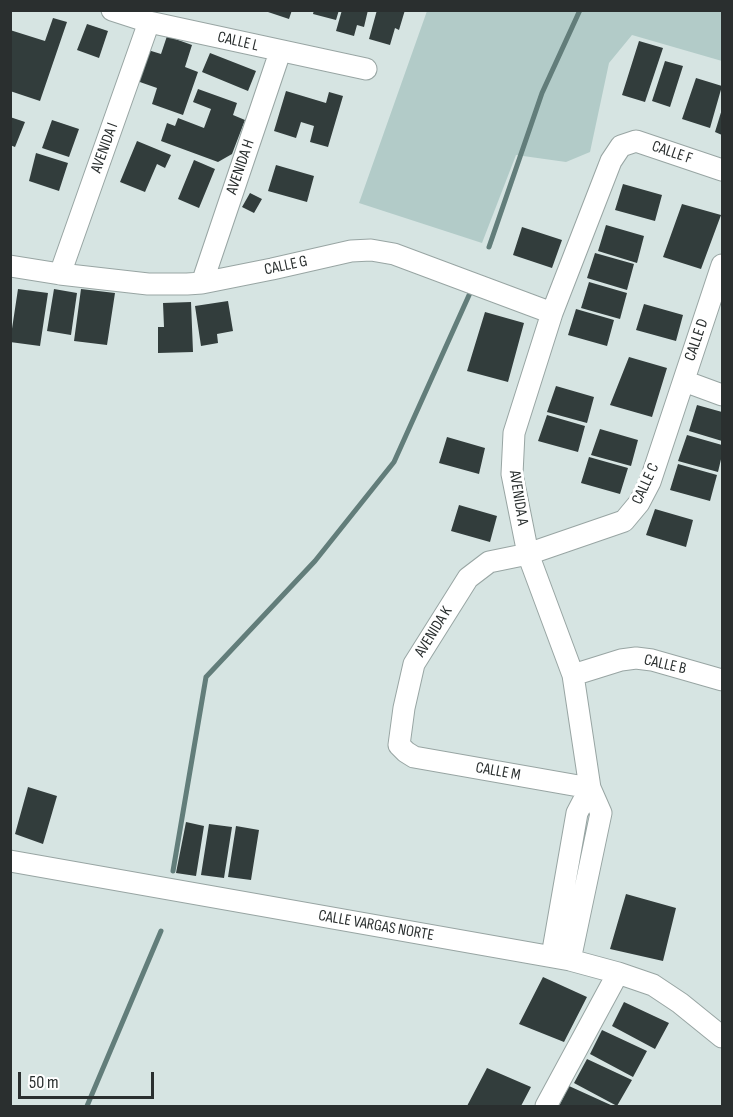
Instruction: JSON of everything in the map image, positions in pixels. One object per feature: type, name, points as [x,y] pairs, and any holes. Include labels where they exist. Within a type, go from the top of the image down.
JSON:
[{"type":"street","name":"CALLE L","points":[[112,10],[149,22],[366,69]]},
{"type":"street","name":"AVENIDA I","points":[[60,274],[149,22]]},
{"type":"street","name":"AVENIDA H","points":[[202,283],[280,52]]},
{"type":"street","name":"CALLE F","points":[[621,147],[636,141],[723,170]]},
{"type":"street","name":"AVENIDA A","points":[[561,958],[601,813],[590,788],[573,675],[528,554],[512,474],[514,434],[552,313],[611,161],[621,147]]},
{"type":"street","name":"CALLE G","points":[[10,266],[148,284],[202,283],[351,251],[371,250],[393,254],[552,313]]},
{"type":"street","name":"CALLE D","points":[[684,381],[723,265]]},
{"type":"street","points":[[684,381],[723,395]]},
{"type":"street","name":"CALLE C","points":[[528,554],[624,521],[639,503],[650,482],[684,381]]},
{"type":"street","name":"AVENIDA K","points":[[406,752],[399,745],[414,663],[468,578],[489,562],[528,554]]},
{"type":"street","name":"CALLE B","points":[[573,675],[621,660],[636,658],[652,660],[723,680]]},
{"type":"street","name":"CALLE M","points":[[406,752],[414,757],[590,788]]},
{"type":"street","name":"CALLE VARGAS NORTE","points":[[10,861],[561,958],[618,973],[653,986],[680,1003],[723,1037]]},
{"type":"street","points":[[546,1107],[618,973]]},
{"type":"shaded area","points":[[427,11],[722,11],[722,61],[632,35],[609,63],[590,152],[566,162],[516,155],[482,243],[359,203]]},
{"type":"building","points":[[262,10],[292,10],[289,19]]},
{"type":"building","points":[[314,10],[339,10],[336,20],[313,14]]},
{"type":"building","points":[[342,10],[368,10],[364,27],[357,25],[354,36],[336,31]]},
{"type":"building","points":[[377,10],[405,10],[399,30],[395,28],[390,45],[369,39]]},
{"type":"building","points":[[53,18],[67,22],[40,101],[10,91],[10,30],[45,41]]},
{"type":"building","points":[[87,24],[108,31],[99,58],[77,50]]},
{"type":"building","points":[[167,36],[192,45],[185,67],[198,72],[183,115],[152,104],[157,88],[137,81],[148,50],[161,54]]},
{"type":"building","points":[[639,41],[663,48],[645,102],[622,95]]},
{"type":"building","points":[[210,53],[256,71],[248,91],[202,72]]},
{"type":"building","points":[[665,61],[683,66],[670,107],[652,101]]},
{"type":"building","points":[[696,78],[722,86],[710,128],[682,119]]},
{"type":"building","points":[[198,89],[237,103],[233,115],[245,120],[232,154],[218,162],[161,141],[167,123],[175,126],[178,118],[204,128],[211,109],[193,102]]},
{"type":"building","points":[[286,91],[326,103],[329,92],[343,96],[328,147],[310,142],[314,126],[301,122],[296,138],[274,131]]},
{"type":"building","points":[[722,109],[722,135],[715,132]]},
{"type":"building","points":[[10,117],[25,122],[15,147],[10,145]]},
{"type":"building","points":[[52,120],[79,129],[69,157],[42,148]]},
{"type":"building","points":[[137,141],[171,155],[165,168],[157,164],[145,192],[120,182]]},
{"type":"building","points":[[36,153],[68,163],[59,191],[29,181]]},
{"type":"building","points":[[194,160],[215,169],[199,208],[178,199]]},
{"type":"building","points":[[276,165],[314,176],[307,202],[268,191]]},
{"type":"building","points":[[623,184],[662,195],[655,221],[615,210]]},
{"type":"building","points":[[250,193],[262,199],[254,213],[242,207]]},
{"type":"building","points":[[682,204],[721,215],[701,269],[663,257]]},
{"type":"building","points":[[606,225],[644,236],[637,263],[598,251]]},
{"type":"building","points":[[522,227],[562,240],[552,268],[513,255]]},
{"type":"building","points":[[595,253],[634,264],[627,290],[587,278]]},
{"type":"building","points":[[589,282],[627,293],[620,319],[581,308]]},
{"type":"building","points":[[18,289],[48,293],[40,346],[10,342]]},
{"type":"building","points":[[54,289],[77,293],[71,335],[47,331]]},
{"type":"building","points":[[81,289],[115,293],[107,345],[74,341]]},
{"type":"building","points":[[228,301],[233,331],[217,334],[218,343],[201,346],[195,306]]},
{"type":"building","points":[[191,302],[193,352],[158,353],[158,327],[164,327],[163,303]]},
{"type":"building","points":[[644,304],[683,315],[676,341],[636,330]]},
{"type":"building","points":[[576,309],[614,320],[607,346],[568,335]]},
{"type":"building","points":[[485,312],[524,323],[508,382],[467,371]]},
{"type":"building","points":[[629,357],[667,368],[652,417],[610,405]]},
{"type":"building","points":[[556,386],[594,397],[587,423],[547,412]]},
{"type":"building","points":[[697,405],[722,412],[722,441],[689,431]]},
{"type":"building","points":[[547,415],[585,426],[578,452],[538,441]]},
{"type":"building","points":[[600,429],[638,440],[631,466],[591,455]]},
{"type":"building","points":[[687,435],[722,445],[718,472],[678,461]]},
{"type":"building","points":[[447,437],[485,448],[479,474],[439,463]]},
{"type":"building","points":[[589,457],[628,468],[620,494],[581,483]]},
{"type":"building","points":[[678,464],[717,475],[710,501],[670,490]]},
{"type":"building","points":[[459,505],[497,516],[490,542],[451,531]]},
{"type":"building","points":[[655,509],[693,520],[686,547],[646,535]]},
{"type":"building","points":[[28,787],[57,796],[43,844],[15,834]]},
{"type":"building","points":[[186,822],[204,826],[196,876],[176,873]]},
{"type":"building","points":[[209,824],[232,827],[224,878],[201,875]]},
{"type":"building","points":[[236,826],[259,830],[251,880],[228,877]]},
{"type":"building","points":[[626,894],[676,908],[663,961],[610,949]]},
{"type":"building","points":[[543,977],[587,997],[564,1042],[519,1024]]},
{"type":"building","points":[[624,1002],[669,1023],[655,1049],[612,1026]]},
{"type":"building","points":[[602,1030],[647,1051],[633,1077],[590,1054]]},
{"type":"building","points":[[587,1059],[632,1080],[617,1106],[574,1083]]},
{"type":"building","points":[[487,1068],[531,1087],[521,1106],[467,1106]]},
{"type":"building","points":[[569,1086],[613,1106],[559,1106]]},
{"type":"waterway","points":[[489,247],[542,93],[580,10]]},
{"type":"waterway","points":[[173,871],[206,677],[315,561],[394,462],[470,293]]},
{"type":"waterway","points":[[87,1106],[161,931]]}]
